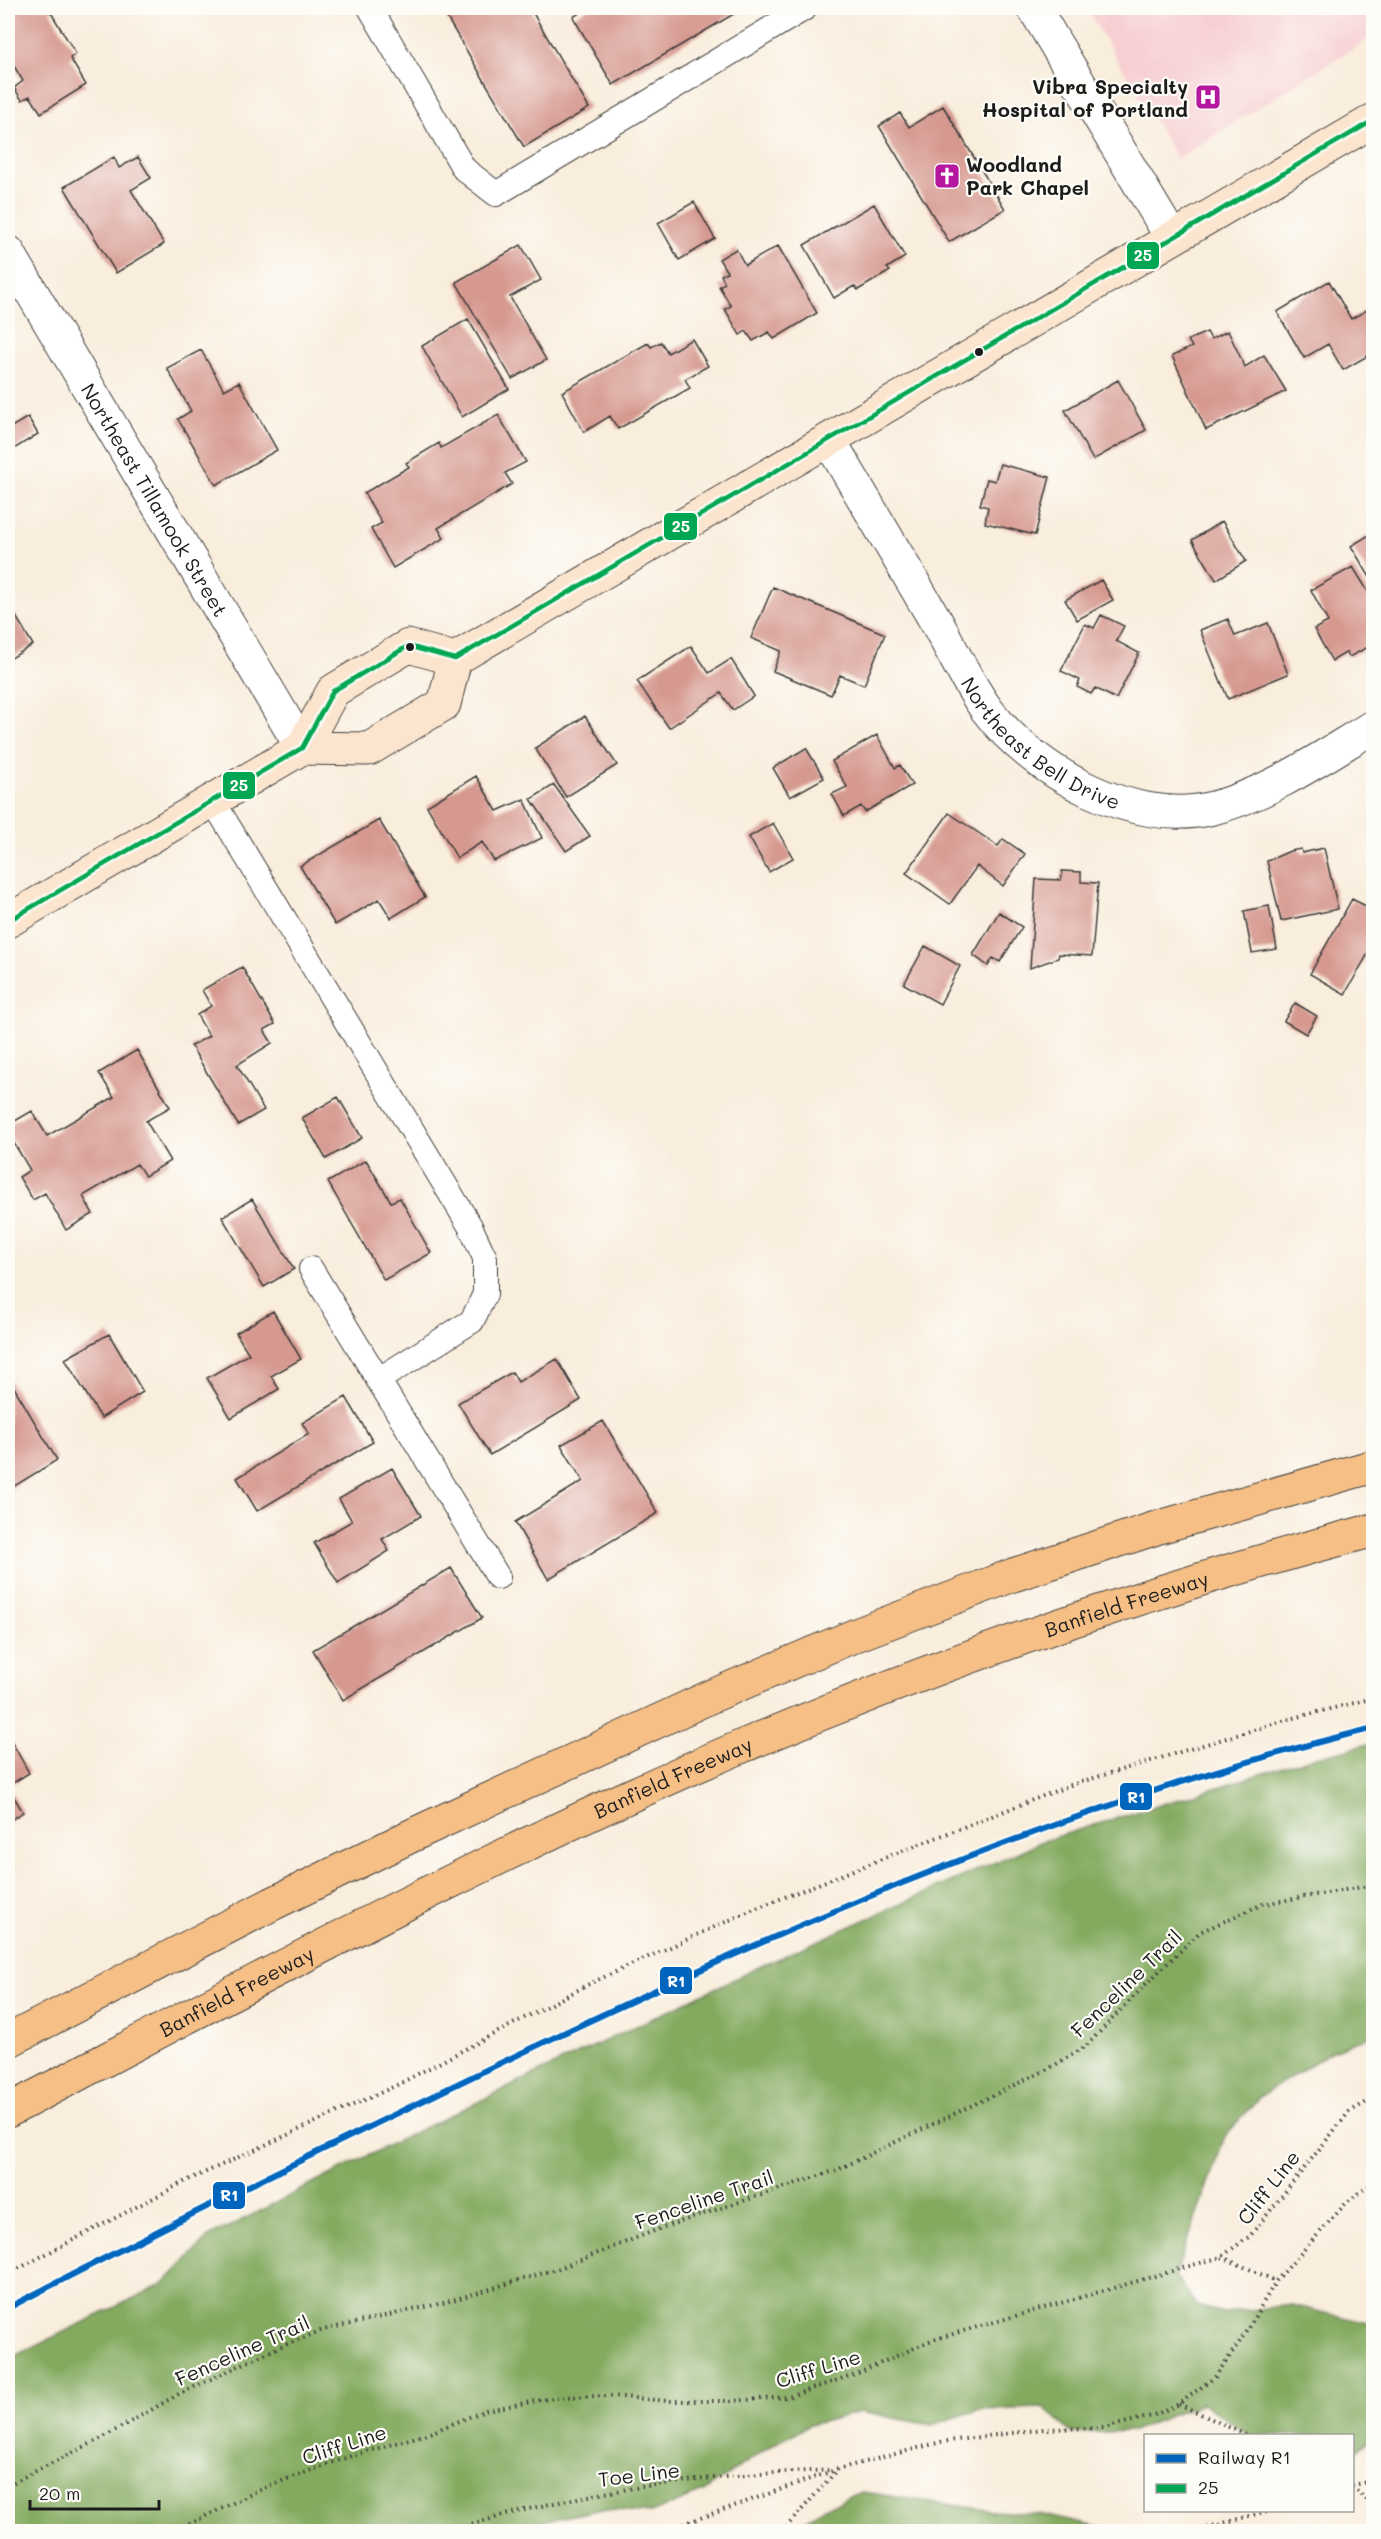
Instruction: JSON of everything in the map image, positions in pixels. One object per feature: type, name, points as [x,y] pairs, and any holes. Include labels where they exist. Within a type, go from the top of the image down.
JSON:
[{"type":"highway","points":[[8,2041],[398,1842],[712,1696],[856,1635],[1013,1575],[1167,1524],[1374,1466]]},
{"type":"highway","name":"Banfield Freeway","points":[[8,2111],[445,1885],[735,1750],[876,1691],[1025,1637],[1175,1587],[1374,1530]]},
{"type":"main road","points":[[8,921],[302,748],[333,691],[408,646],[454,659],[1374,120]]},
{"type":"main road","points":[[302,748],[369,749],[444,704],[454,659]]},
{"type":"street","points":[[1034,8],[1172,238]]},
{"type":"street","name":"Northeast Tillamook Street","points":[[8,252],[302,748]]},
{"type":"street","name":"Northeast Bell Drive","points":[[829,440],[987,710],[1025,748],[1054,770],[1102,797],[1156,812],[1210,809],[1256,795],[1374,726]]},
{"type":"lane","points":[[370,8],[464,169],[496,194],[805,8]]},
{"type":"lane","points":[[213,801],[470,1226],[485,1258],[485,1294],[472,1321],[378,1380]]},
{"type":"lane","points":[[312,1269],[498,1577]]},
{"type":"path","points":[[8,2274],[184,2182],[393,2087],[591,1983],[754,1909],[1071,1785],[1286,1720],[1374,1698]]},
{"type":"path","name":"Fenceline Trail","points":[[8,2485],[102,2438],[177,2395],[305,2337],[369,2319],[443,2303],[560,2268],[664,2227],[837,2170],[1050,2068],[1086,2046],[1200,1932],[1263,1904],[1374,1886]]},
{"type":"path","name":"Cliff Line","points":[[173,2532],[268,2486],[348,2457],[430,2433],[486,2410],[559,2397],[612,2396],[667,2401],[730,2401],[788,2397],[861,2372],[932,2340],[1221,2257],[1250,2236],[1349,2112],[1374,2098]]},
{"type":"path","points":[[663,2531],[837,2469],[941,2442],[1044,2429],[1104,2428],[1152,2416],[1179,2404],[1215,2377],[1241,2340],[1276,2281],[1347,2202],[1374,2182]]},
{"type":"path","points":[[1221,2257],[1276,2281]]},
{"type":"path","points":[[1179,2404],[1244,2434]]},
{"type":"path","points":[[782,2532],[837,2469]]},
{"type":"path","name":"Toe Line","points":[[448,2532],[594,2494],[773,2472],[837,2469]]},
{"type":"path","points":[[1354,2486],[1374,2481]]},
{"type":"path","points":[[1354,2487],[1374,2506]]},
{"type":"path","points":[[1190,2532],[1267,2512]]},
{"type":"shaded area","name":"Vibra Specialty Hospital of Portland","points":[[1086,8],[1373,8],[1373,36],[1177,159]]},
{"type":"green space","points":[[1373,1743],[1373,2035],[1330,2052],[1261,2096],[1225,2136],[1175,2276],[1197,2306],[1224,2313],[1292,2305],[1373,2324],[1373,2438],[1354,2453],[1354,2434],[1248,2434],[1202,2403],[1133,2431],[1071,2433],[1044,2408],[978,2410],[932,2425],[860,2412],[810,2425],[772,2445],[703,2492],[651,2513],[603,2509],[523,2525],[509,2532],[8,2531],[8,2359],[165,2283],[208,2237],[405,2137],[761,1966],[1043,1841],[1312,1758]]},
{"type":"green space","points":[[862,2492],[994,2511],[1038,2514],[1114,2531],[792,2531],[822,2508]]},
{"type":"building","points":[[8,8],[56,8],[50,11],[76,54],[70,58],[86,85],[41,113],[30,96],[22,100],[14,88],[23,81],[8,56],[8,51],[13,47],[8,37]]},
{"type":"building","points":[[441,8],[530,8],[589,108],[524,147]]},
{"type":"building","points":[[588,8],[744,8],[613,85],[573,17]]},
{"type":"building","name":"Woodland Park Chapel","points":[[943,106],[1005,209],[949,242],[879,126],[900,113],[909,127]]},
{"type":"building","points":[[114,157],[119,168],[138,157],[151,178],[131,190],[164,244],[116,273],[64,187]]},
{"type":"building","points":[[694,202],[715,239],[679,260],[658,223]]},
{"type":"building","points":[[874,204],[905,257],[887,268],[890,271],[858,290],[854,286],[834,298],[804,245]]},
{"type":"building","points":[[521,245],[541,280],[510,297],[546,360],[512,379],[456,282]]},
{"type":"building","points":[[778,246],[817,313],[774,339],[769,332],[753,341],[746,331],[740,335],[725,309],[731,306],[719,286],[725,283],[721,275],[727,272],[719,259],[736,249],[745,265]]},
{"type":"building","points":[[1329,281],[1351,319],[1374,306],[1374,363],[1369,355],[1343,370],[1328,344],[1304,358],[1277,312]]},
{"type":"building","points":[[468,319],[509,389],[462,417],[422,346]]},
{"type":"building","points":[[1228,331],[1245,367],[1264,355],[1286,391],[1206,430],[1172,356],[1192,347],[1188,340],[1207,332],[1211,339]]},
{"type":"building","points":[[692,339],[708,366],[685,379],[690,388],[618,429],[610,416],[584,432],[562,392],[648,343],[651,347],[661,342],[668,353]]},
{"type":"building","points":[[201,350],[224,390],[239,382],[277,450],[216,485],[178,419],[191,411],[167,368]]},
{"type":"building","points":[[1118,380],[1146,430],[1093,460],[1065,410]]},
{"type":"building","points":[[498,415],[526,462],[505,473],[512,484],[438,528],[444,538],[393,568],[371,529],[382,523],[364,493],[409,467],[406,463],[439,443],[441,448]]},
{"type":"building","points":[[28,417],[38,434],[14,449],[8,437],[8,429]]},
{"type":"building","points":[[1000,464],[1050,477],[1035,535],[985,523],[988,507],[980,505],[987,479],[995,481]]},
{"type":"building","points":[[1222,521],[1246,561],[1216,580],[1192,540]]},
{"type":"building","points":[[1374,532],[1374,584],[1351,546]]},
{"type":"building","points":[[1353,567],[1374,601],[1374,644],[1349,657],[1347,652],[1332,661],[1314,629],[1328,622],[1311,590]]},
{"type":"building","points":[[1101,580],[1113,600],[1077,620],[1065,600]]},
{"type":"building","points":[[773,587],[885,634],[864,685],[840,675],[831,695],[773,671],[781,651],[751,638]]},
{"type":"building","points":[[8,603],[33,645],[8,660]]},
{"type":"building","points":[[1101,615],[1124,626],[1116,641],[1139,653],[1116,699],[1095,688],[1091,694],[1077,687],[1080,680],[1061,671],[1085,624],[1094,628]]},
{"type":"building","points":[[1228,619],[1235,636],[1268,623],[1288,674],[1228,699],[1200,630]]},
{"type":"building","points":[[691,646],[709,673],[731,659],[754,696],[733,710],[721,693],[669,728],[637,681]]},
{"type":"building","points":[[585,716],[617,765],[566,797],[535,748]]},
{"type":"building","points":[[877,735],[895,768],[900,765],[912,785],[865,812],[861,806],[844,816],[832,794],[847,787],[832,761]]},
{"type":"building","points":[[806,748],[824,778],[790,797],[773,768]]},
{"type":"building","points":[[476,776],[497,811],[524,799],[542,838],[494,861],[482,842],[457,858],[427,806]]},
{"type":"building","points":[[554,785],[590,836],[566,851],[531,799]]},
{"type":"building","points":[[949,813],[998,846],[1003,839],[1025,854],[1003,886],[977,866],[950,904],[906,873]]},
{"type":"building","points":[[379,820],[425,897],[391,918],[379,899],[335,925],[300,866]]},
{"type":"building","points":[[773,823],[793,858],[769,872],[749,837]]},
{"type":"building","points":[[1324,848],[1338,909],[1281,921],[1267,861],[1290,851],[1301,849],[1302,853]]},
{"type":"building","points":[[1062,871],[1081,872],[1081,882],[1098,883],[1092,956],[1059,954],[1058,958],[1030,968],[1036,879],[1061,880]]},
{"type":"building","points":[[1352,899],[1374,910],[1374,943],[1345,994],[1310,974]]},
{"type":"building","points":[[1269,906],[1277,949],[1252,953],[1244,911]]},
{"type":"building","points":[[999,912],[1022,927],[1000,962],[993,958],[988,966],[973,955]]},
{"type":"building","points":[[925,946],[960,966],[940,1004],[904,984]]},
{"type":"building","points":[[242,967],[275,1024],[264,1030],[272,1043],[237,1065],[264,1110],[238,1125],[191,1046],[209,1036],[197,1015],[211,1006],[202,990]]},
{"type":"building","points":[[1295,1003],[1317,1016],[1306,1034],[1284,1021]]},
{"type":"building","points":[[137,1050],[170,1107],[146,1121],[170,1161],[145,1176],[137,1164],[83,1196],[93,1214],[66,1230],[45,1193],[33,1200],[19,1177],[30,1170],[8,1133],[8,1125],[32,1111],[47,1136],[114,1097],[99,1073]]},
{"type":"building","points":[[338,1097],[362,1138],[326,1159],[302,1118]]},
{"type":"building","points":[[366,1160],[391,1202],[400,1198],[431,1253],[384,1280],[328,1182]]},
{"type":"building","points":[[252,1199],[294,1269],[264,1287],[222,1217]]},
{"type":"building","points":[[273,1311],[301,1359],[271,1376],[279,1389],[231,1418],[207,1378],[249,1354],[236,1333]]},
{"type":"building","points":[[109,1334],[143,1392],[101,1418],[65,1359]]},
{"type":"building","points":[[557,1359],[581,1400],[490,1455],[458,1403],[512,1372],[518,1382]]},
{"type":"building","points":[[8,1377],[57,1460],[8,1490]]},
{"type":"building","points":[[346,1397],[373,1442],[257,1511],[237,1478],[309,1434],[302,1423]]},
{"type":"building","points":[[603,1421],[658,1513],[548,1579],[515,1522],[583,1481],[561,1445]]},
{"type":"building","points":[[392,1468],[421,1516],[382,1539],[389,1551],[338,1583],[314,1543],[352,1521],[339,1499]]},
{"type":"building","points":[[451,1568],[482,1618],[343,1700],[313,1650]]},
{"type":"building","points":[[8,1735],[29,1773],[8,1786]]},
{"type":"building","points":[[8,1787],[23,1812],[8,1822]]},
{"type":"rail line","name":"R1","points":[[8,2308],[172,2224],[449,2088],[787,1931],[1018,1838],[1135,1797],[1253,1760],[1374,1728]]},
{"type":"transit line","name":"25","points":[[8,921],[302,748],[333,691],[408,646],[455,659],[1374,120]]},
{"type":"place","name":"Vibra Specialty Hospital of Portland","points":[[1208,97]]},
{"type":"place","name":"Woodland Park Chapel","points":[[947,176]]}]
